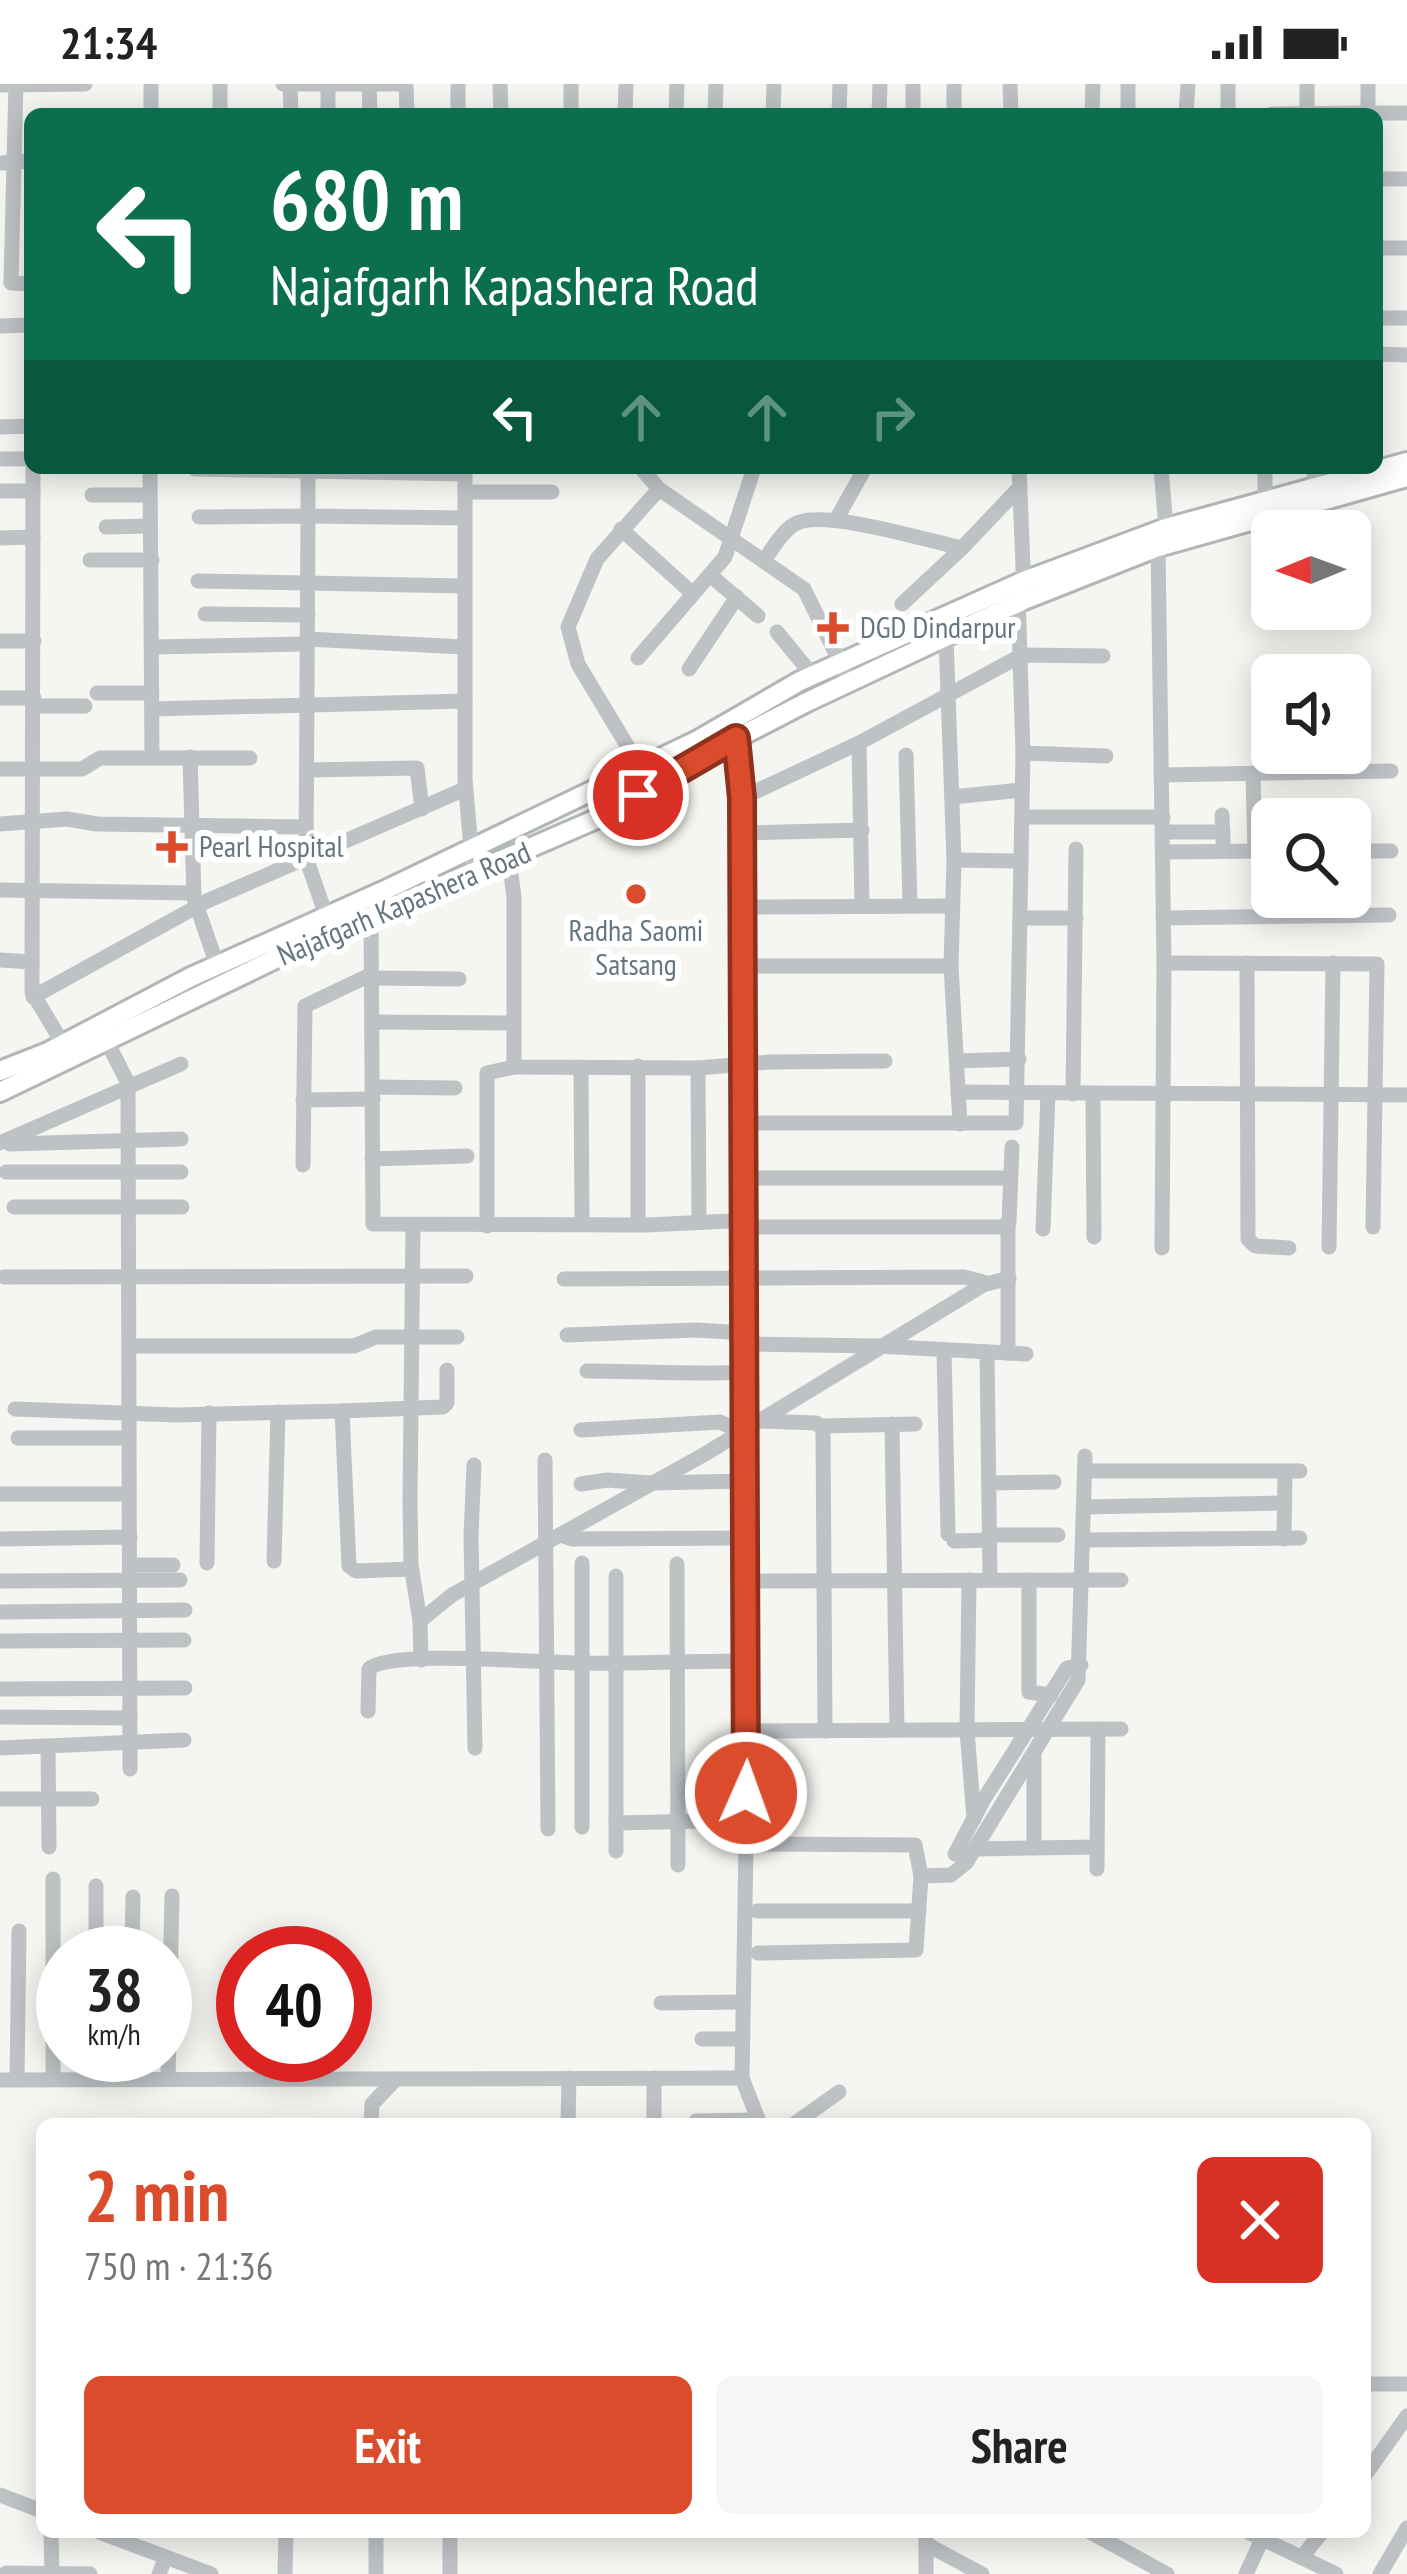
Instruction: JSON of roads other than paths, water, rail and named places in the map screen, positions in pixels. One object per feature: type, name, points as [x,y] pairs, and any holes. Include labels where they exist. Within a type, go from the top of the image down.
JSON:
[{"type":"main road","name":"Najafgarh Kapashera Road","points":[[0,1092],[56,1055],[329,924],[468,849],[640,767],[734,730],[1021,592],[1162,537],[1402,471]]},
{"type":"main road","name":"Najafgarh Kapashera Road","points":[[1197,527],[1314,477],[1358,474]]},
{"type":"main road","name":"Najafgarh Kapashera Road","points":[[103,1033],[217,965],[329,924],[371,917],[602,817],[813,676],[846,673],[946,638],[1021,592]]},
{"type":"main road","name":"Najafgarh Kapashera Road","points":[[0,1071],[56,1055]]},
{"type":"street","points":[[0,85],[85,84]]},
{"type":"street","points":[[286,84],[404,84]]},
{"type":"street","points":[[16,85],[21,247],[11,283],[24,284]]},
{"type":"street","points":[[32,474],[33,997],[56,1055]]},
{"type":"street","points":[[150,474],[152,757]]},
{"type":"street","points":[[308,474],[307,860],[329,924]]},
{"type":"street","points":[[395,474],[465,478],[552,492]]},
{"type":"street","points":[[646,474],[659,489],[731,542],[804,589],[846,673]]},
{"type":"street","points":[[638,658],[725,557],[752,474]]},
{"type":"street","points":[[836,520],[863,474]]},
{"type":"street","points":[[744,1123],[1016,1123],[1023,753],[1019,474]]},
{"type":"street","points":[[1161,474],[1162,1249]]},
{"type":"street","points":[[1265,474],[1265,499]]},
{"type":"street","points":[[465,478],[465,789],[468,849],[476,874]]},
{"type":"street","points":[[902,604],[1020,488]]},
{"type":"street","points":[[640,767],[578,664],[568,627],[597,559],[659,489]]},
{"type":"street","points":[[0,491],[33,490]]},
{"type":"street","points":[[92,495],[150,495]]},
{"type":"street","points":[[199,517],[464,518]]},
{"type":"street","points":[[765,560],[794,524],[836,520],[962,548]]},
{"type":"street","points":[[106,527],[150,526]]},
{"type":"street","points":[[621,529],[692,593]]},
{"type":"street","points":[[0,538],[33,537]]},
{"type":"street","points":[[90,560],[152,560]]},
{"type":"street","points":[[710,575],[758,616]]},
{"type":"street","points":[[198,581],[464,586]]},
{"type":"street","points":[[689,669],[737,597]]},
{"type":"street","points":[[205,614],[308,615]]},
{"type":"street","points":[[777,632],[813,676]]},
{"type":"street","points":[[946,638],[954,860],[951,966],[959,1124]]},
{"type":"street","points":[[0,641],[34,641]]},
{"type":"street","points":[[153,647],[307,641],[464,647]]},
{"type":"street","points":[[742,798],[859,743],[1022,655],[1103,656]]},
{"type":"street","points":[[98,693],[152,701],[308,705],[464,701]]},
{"type":"street","points":[[0,698],[86,706]]},
{"type":"street","points":[[734,730],[742,798],[746,1225],[748,1731],[742,2078],[757,2118]]},
{"type":"street","points":[[859,743],[862,906]]},
{"type":"street","points":[[1023,753],[1106,756]]},
{"type":"street","points":[[906,754],[910,904]]},
{"type":"street","points":[[190,757],[195,900],[217,965]]},
{"type":"street","points":[[0,769],[82,769],[100,758],[250,758]]},
{"type":"street","points":[[307,770],[417,769],[422,809]]},
{"type":"street","points":[[1371,771],[1391,771]]},
{"type":"street","points":[[1161,775],[1253,774],[1256,798]]},
{"type":"street","points":[[33,997],[195,900],[307,860],[465,789]]},
{"type":"street","points":[[952,797],[1022,790]]},
{"type":"street","points":[[1022,818],[1222,824],[1223,851]]},
{"type":"street","points":[[0,824],[68,819],[97,824],[306,827]]},
{"type":"street","points":[[741,833],[862,830]]},
{"type":"street","points":[[1073,1094],[1076,849]]},
{"type":"street","points":[[1163,852],[1251,851]]},
{"type":"street","points":[[1371,851],[1391,851]]},
{"type":"street","points":[[509,859],[514,897],[514,1067]]},
{"type":"street","points":[[954,860],[1021,861]]},
{"type":"street","points":[[0,890],[195,900]]},
{"type":"street","points":[[741,907],[952,906]]},
{"type":"street","points":[[1162,918],[1389,916]]},
{"type":"street","points":[[371,917],[373,1224],[1008,1224]]},
{"type":"street","points":[[1022,918],[1076,918]]},
{"type":"street","points":[[4,963],[32,962]]},
{"type":"street","points":[[1164,963],[1377,964],[1373,1227]]},
{"type":"street","points":[[1247,963],[1248,1239],[1255,1246],[1289,1248]]},
{"type":"street","points":[[1329,1247],[1333,963]]},
{"type":"street","points":[[742,966],[951,966]]},
{"type":"street","points":[[303,1165],[305,1006],[372,976],[459,979]]},
{"type":"street","points":[[373,1022],[512,1023]]},
{"type":"street","points":[[103,1033],[128,1090],[130,1139],[130,1769]]},
{"type":"street","points":[[958,1061],[1018,1059]]},
{"type":"street","points":[[488,1226],[487,1073],[514,1067],[698,1068],[885,1061]]},
{"type":"street","points":[[0,1144],[182,1064]]},
{"type":"street","points":[[638,1066],[638,1222]]},
{"type":"street","points":[[581,1067],[583,1225]]},
{"type":"street","points":[[698,1068],[699,1222]]},
{"type":"street","points":[[303,1100],[454,1088]]},
{"type":"street","points":[[958,1091],[1407,1095]]},
{"type":"street","points":[[1043,1229],[1048,1094]]},
{"type":"street","points":[[1093,1095],[1094,1237]]},
{"type":"street","points":[[0,1144],[181,1139]]},
{"type":"street","points":[[1008,1353],[1012,1147]]},
{"type":"street","points":[[372,1159],[467,1156]]},
{"type":"street","points":[[6,1172],[181,1172]]},
{"type":"street","points":[[745,1178],[1010,1178]]},
{"type":"street","points":[[14,1208],[182,1208]]},
{"type":"street","points":[[413,1226],[411,1569],[421,1660]]},
{"type":"street","points":[[4,1277],[466,1276]]},
{"type":"street","points":[[564,1279],[964,1277],[987,1283]]},
{"type":"street","points":[[420,1621],[452,1595],[651,1484],[877,1346],[987,1283],[1009,1278]]},
{"type":"street","points":[[567,1335],[695,1330],[746,1339],[1026,1354]]},
{"type":"street","points":[[131,1346],[354,1346],[373,1338],[457,1337]]},
{"type":"street","points":[[944,1349],[951,1537],[1058,1535]]},
{"type":"street","points":[[987,1352],[990,1580]]},
{"type":"street","points":[[15,1408],[208,1413],[446,1406],[448,1370]]},
{"type":"street","points":[[587,1371],[689,1376],[746,1372]]},
{"type":"street","points":[[342,1411],[349,1567],[356,1571],[411,1569]]},
{"type":"street","points":[[274,1561],[278,1412]]},
{"type":"street","points":[[207,1563],[208,1413]]},
{"type":"street","points":[[581,1430],[720,1422],[747,1427],[915,1424]]},
{"type":"street","points":[[892,1424],[897,1730]]},
{"type":"street","points":[[822,1426],[825,1731]]},
{"type":"street","points":[[18,1438],[129,1438]]},
{"type":"street","points":[[545,1460],[553,1540],[548,1829]]},
{"type":"street","points":[[921,1876],[951,1875],[966,1863],[1072,1693],[1081,1665],[1085,1464],[1293,1471],[1285,1504],[1292,1539],[1084,1540]]},
{"type":"street","points":[[474,1465],[475,1748]]},
{"type":"street","points":[[581,1484],[746,1480]]},
{"type":"street","points":[[989,1483],[1054,1482]]},
{"type":"street","points":[[0,1494],[129,1494]]},
{"type":"street","points":[[1084,1507],[1285,1504]]},
{"type":"street","points":[[0,1539],[130,1537]]},
{"type":"street","points":[[553,1540],[747,1538]]},
{"type":"street","points":[[582,1564],[582,1827]]},
{"type":"street","points":[[677,1564],[678,1865]]},
{"type":"street","points":[[0,1581],[177,1572]]},
{"type":"street","points":[[616,1576],[616,1852]]},
{"type":"street","points":[[968,1580],[968,1730],[974,1819]]},
{"type":"street","points":[[1029,1580],[1029,1692],[1051,1695]]},
{"type":"street","points":[[747,1581],[1121,1580]]},
{"type":"street","points":[[0,1612],[185,1610]]},
{"type":"street","points":[[0,1641],[184,1640]]},
{"type":"street","points":[[368,1711],[372,1664],[746,1660]]},
{"type":"street","points":[[955,1854],[1067,1668],[1081,1665]]},
{"type":"street","points":[[0,1689],[185,1688]]},
{"type":"street","points":[[0,1717],[130,1718]]},
{"type":"street","points":[[748,1731],[1121,1729]]},
{"type":"street","points":[[1097,1869],[1098,1730]]},
{"type":"street","points":[[0,1748],[184,1740]]},
{"type":"street","points":[[48,1748],[49,1847]]},
{"type":"street","points":[[1034,1753],[1034,1848]]},
{"type":"street","points":[[0,1799],[92,1799]]},
{"type":"street","points":[[616,1823],[745,1820]]},
{"type":"street","points":[[758,1954],[912,1952],[920,1944],[921,1876],[915,1845],[760,1844]]},
{"type":"street","points":[[974,1849],[1097,1847]]},
{"type":"street","points":[[53,1879],[53,1926]]},
{"type":"street","points":[[96,1886],[96,1926]]},
{"type":"street","points":[[171,1926],[172,1896]]},
{"type":"street","points":[[132,1926],[133,1897]]},
{"type":"street","points":[[757,1911],[919,1911]]},
{"type":"street","points":[[9,2080],[19,1930]]},
{"type":"street","points":[[661,2003],[743,2002]]},
{"type":"street","points":[[702,2038],[742,2039]]},
{"type":"street","points":[[568,2118],[569,2078]]},
{"type":"street","points":[[654,2078],[654,2118]]},
{"type":"street","points":[[192,2079],[742,2078]]},
{"type":"street","points":[[371,2118],[372,2104],[396,2079]]},
{"type":"street","points":[[802,2118],[839,2092]]},
{"type":"street","points":[[1371,2386],[1407,2384]]},
{"type":"street","points":[[1371,2467],[1407,2416]]},
{"type":"street","points":[[0,2495],[36,2509]]},
{"type":"street","points":[[1380,2574],[1407,2528]]},
{"type":"street","points":[[51,2538],[52,2574]]},
{"type":"street","points":[[115,2538],[212,2574]]},
{"type":"street","points":[[285,2574],[286,2538]]},
{"type":"street","points":[[376,2538],[376,2574]]},
{"type":"street","points":[[450,2538],[450,2574]]},
{"type":"street","points":[[926,2538],[926,2574]]},
{"type":"street","points":[[926,2538],[982,2574]]},
{"type":"street","points":[[1101,2538],[1167,2574]]},
{"type":"street","points":[[1246,2574],[1257,2538]]},
{"type":"street","points":[[1266,2538],[1336,2574]]},
{"type":"street","points":[[1302,2557],[1317,2538]]},
{"type":"street","points":[[159,2574],[166,2557]]},
{"type":"street","points":[[6,2572],[90,2574]]},
{"type":"place","name":"DGD Dindarpur","points":[[833,628]]},
{"type":"place","name":"Pearl Hospital","points":[[172,847]]},
{"type":"place","name":"Radha Saomi Satsang","points":[[636,894]]}]
